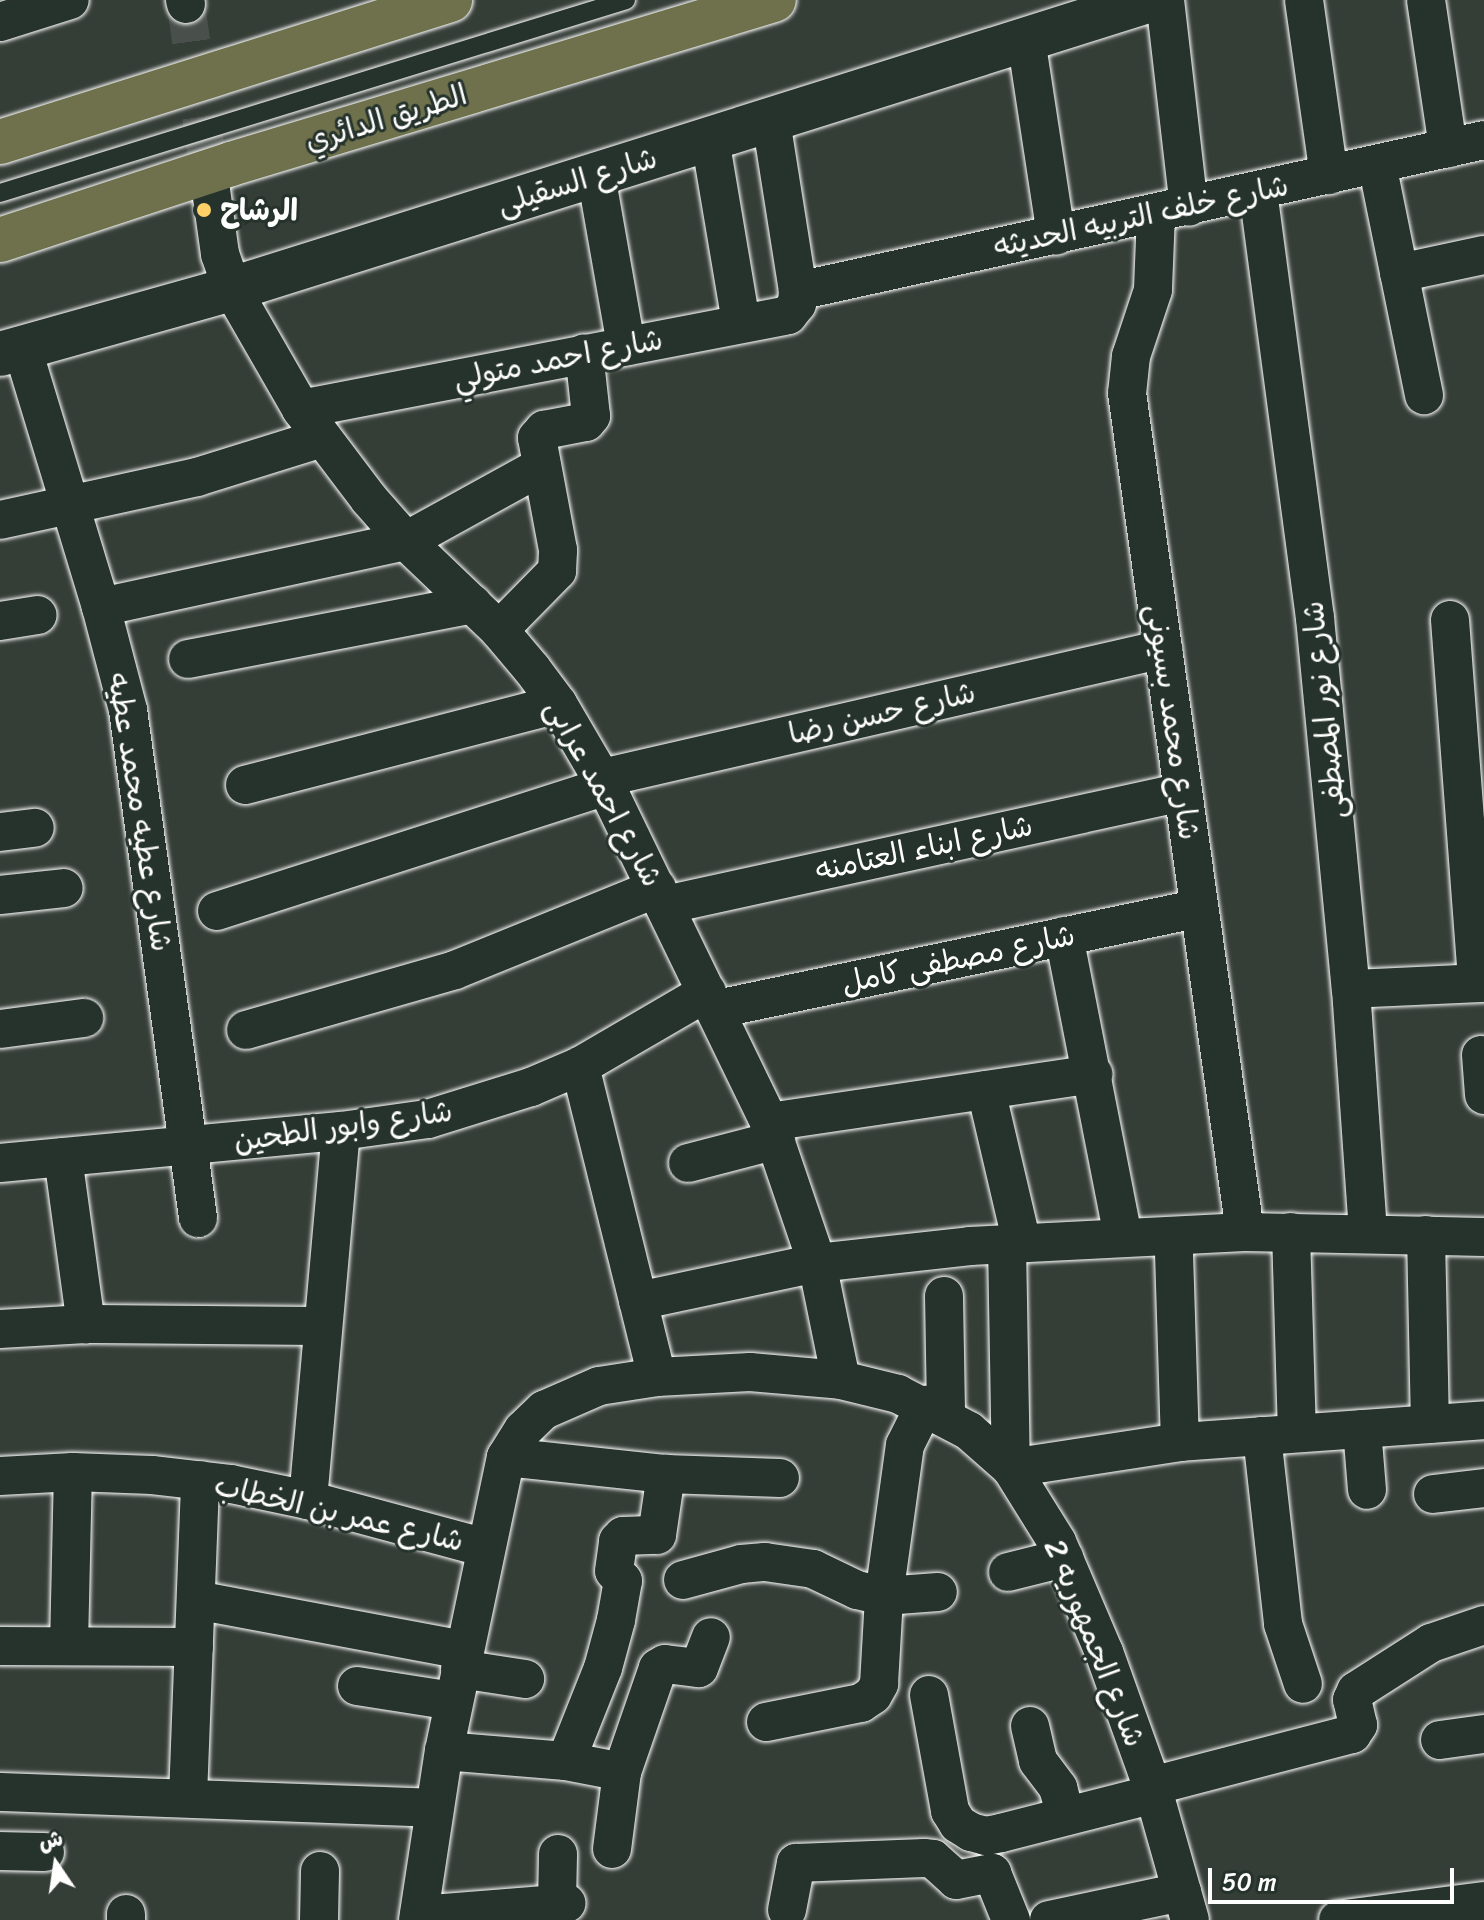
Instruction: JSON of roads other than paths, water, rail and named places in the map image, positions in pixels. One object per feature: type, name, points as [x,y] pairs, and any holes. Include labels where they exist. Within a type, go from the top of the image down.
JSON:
[{"type":"highway","points":[[0,142],[450,0]]},
{"type":"highway","name":"الطريق الدائري","points":[[0,240],[231,164],[774,0]]},
{"type":"street","points":[[0,22],[70,0]]},
{"type":"street","name":"شارع السقيلى","points":[[11,350],[232,289],[1151,0]]},
{"type":"street","name":"شارع محمد بسيونى","points":[[1165,0],[1172,210],[1153,290],[1131,356],[1127,393],[1245,1232]]},
{"type":"street","points":[[1304,0],[1329,175]]},
{"type":"street","points":[[1426,0],[1466,144]]},
{"type":"street","points":[[1026,39],[1056,236]]},
{"type":"street","points":[[771,120],[798,291]]},
{"type":"street","points":[[710,139],[741,323]]},
{"type":"street","name":"شارع خلف التربيه الحديثه","points":[[798,291],[1466,144]]},
{"type":"street","points":[[1377,164],[1424,395]]},
{"type":"street","points":[[596,175],[626,346]]},
{"type":"street","name":"شارع احمد عرابى","points":[[211,190],[220,254],[232,289],[312,424],[406,541],[486,617],[558,704],[604,782],[773,1131],[817,1263],[841,1380]]},
{"type":"street","name":"شارع نور المصطفى","points":[[1258,191],[1315,618],[1351,989],[1368,1233]]},
{"type":"street","points":[[1399,273],[1484,255]]},
{"type":"street","name":"شارع احمد متولي","points":[[0,520],[197,477],[312,424],[584,353],[788,315],[797,304],[798,291]]},
{"type":"street","name":"شارع عطيه محمد عطيه","points":[[11,350],[71,506],[101,607],[138,762],[198,1218]]},
{"type":"street","points":[[188,659],[486,617],[557,571],[558,550],[542,466],[540,433],[586,422],[593,413],[584,353]]},
{"type":"street","points":[[101,607],[406,541],[542,466]]},
{"type":"street","points":[[0,621],[38,615]]},
{"type":"street","points":[[1351,989],[1480,983],[1450,620]]},
{"type":"street","name":"شارع حسن رضا","points":[[217,911],[604,782],[1163,649]]},
{"type":"street","points":[[245,785],[558,704]]},
{"type":"street","name":"شارع ابناء العتامنه","points":[[246,1030],[455,970],[661,896],[1183,792]]},
{"type":"street","points":[[0,895],[64,888]]},
{"type":"street","name":"شارع مصطفى كامل","points":[[712,1000],[1064,936],[1199,908]]},
{"type":"street","points":[[1064,936],[1123,1236]]},
{"type":"street","name":"شارع وابور الطحين","points":[[0,1163],[341,1131],[428,1119],[480,1105],[580,1066],[712,1000]]},
{"type":"street","points":[[0,1029],[84,1018]]},
{"type":"street","points":[[1481,1055],[1484,1095]]},
{"type":"street","points":[[580,1066],[657,1377]]},
{"type":"street","points":[[688,1163],[773,1131],[986,1090],[1093,1074]]},
{"type":"street","points":[[986,1090],[1014,1244],[1011,1468],[1180,1442],[1484,1420]]},
{"type":"street","points":[[308,1500],[341,1131]]},
{"type":"street","points":[[63,1157],[86,1324]]},
{"type":"street","points":[[638,1301],[817,1263],[1014,1244],[1245,1232],[1484,1237]]},
{"type":"street","points":[[1291,1232],[1279,1434],[1279,1604],[1288,1645],[1303,1684]]},
{"type":"street","points":[[1426,1235],[1430,1424]]},
{"type":"street","points":[[1174,1253],[1180,1442]]},
{"type":"street","points":[[766,1722],[861,1703],[873,1695],[879,1684],[884,1596],[905,1445],[936,1410],[944,1296]]},
{"type":"street","points":[[0,1329],[86,1324],[323,1326]]},
{"type":"street","name":"شارع الجمهوريه 2","points":[[506,1457],[523,1430],[544,1410],[599,1386],[657,1377],[750,1372],[841,1380],[884,1390],[936,1410],[969,1431],[1011,1468],[1064,1558],[1104,1652],[1153,1790],[1186,1906]]},
{"type":"street","points":[[1362,1429],[1369,1490]]},
{"type":"street","points":[[558,1854],[562,1903],[419,1918],[433,1808],[506,1457],[666,1474],[780,1478]]},
{"type":"street","points":[[69,1646],[73,1472]]},
{"type":"street","name":"شارع عمر بن الخطاب","points":[[0,1476],[73,1472],[200,1480],[308,1500],[486,1548]]},
{"type":"street","points":[[566,1761],[603,1668],[623,1582],[614,1571],[618,1541],[623,1536],[657,1535],[666,1474]]},
{"type":"street","points":[[188,1797],[200,1480]]},
{"type":"street","points":[[1433,1494],[1484,1488]]},
{"type":"street","points":[[1008,1572],[1064,1558]]},
{"type":"street","points":[[683,1580],[741,1564],[789,1564],[884,1596],[938,1592]]},
{"type":"street","points":[[196,1600],[459,1673],[525,1679]]},
{"type":"street","points":[[929,1695],[945,1795],[958,1824],[986,1836],[1352,1734],[1358,1725],[1352,1700],[1356,1691],[1431,1643],[1484,1625]]},
{"type":"street","points":[[612,1849],[622,1772],[659,1665],[699,1668],[711,1637]]},
{"type":"street","points":[[0,1646],[194,1647]]},
{"type":"street","points":[[357,1686],[459,1673]]},
{"type":"street","points":[[1030,1726],[1038,1761],[1058,1788],[1066,1816]]},
{"type":"street","points":[[1440,1740],[1484,1734]]},
{"type":"street","points":[[444,1751],[566,1761],[622,1772]]},
{"type":"street","points":[[0,1792],[433,1808]]},
{"type":"street","points":[[0,1851],[45,1852]]},
{"type":"street","points":[[787,1910],[796,1863],[924,1858],[933,1859],[956,1880],[992,1873],[1011,1920]]},
{"type":"street","points":[[319,1920],[320,1871]]},
{"type":"street","points":[[1338,1920],[1415,1915],[1484,1901]]},
{"type":"street","points":[[1049,1920],[1186,1906]]},
{"type":"lane","points":[[0,193],[626,0]]},
{"type":"tunnel","points":[[186,4],[211,190]]},
{"type":"place","name":"الرشاح","points":[[204,210]]}]
